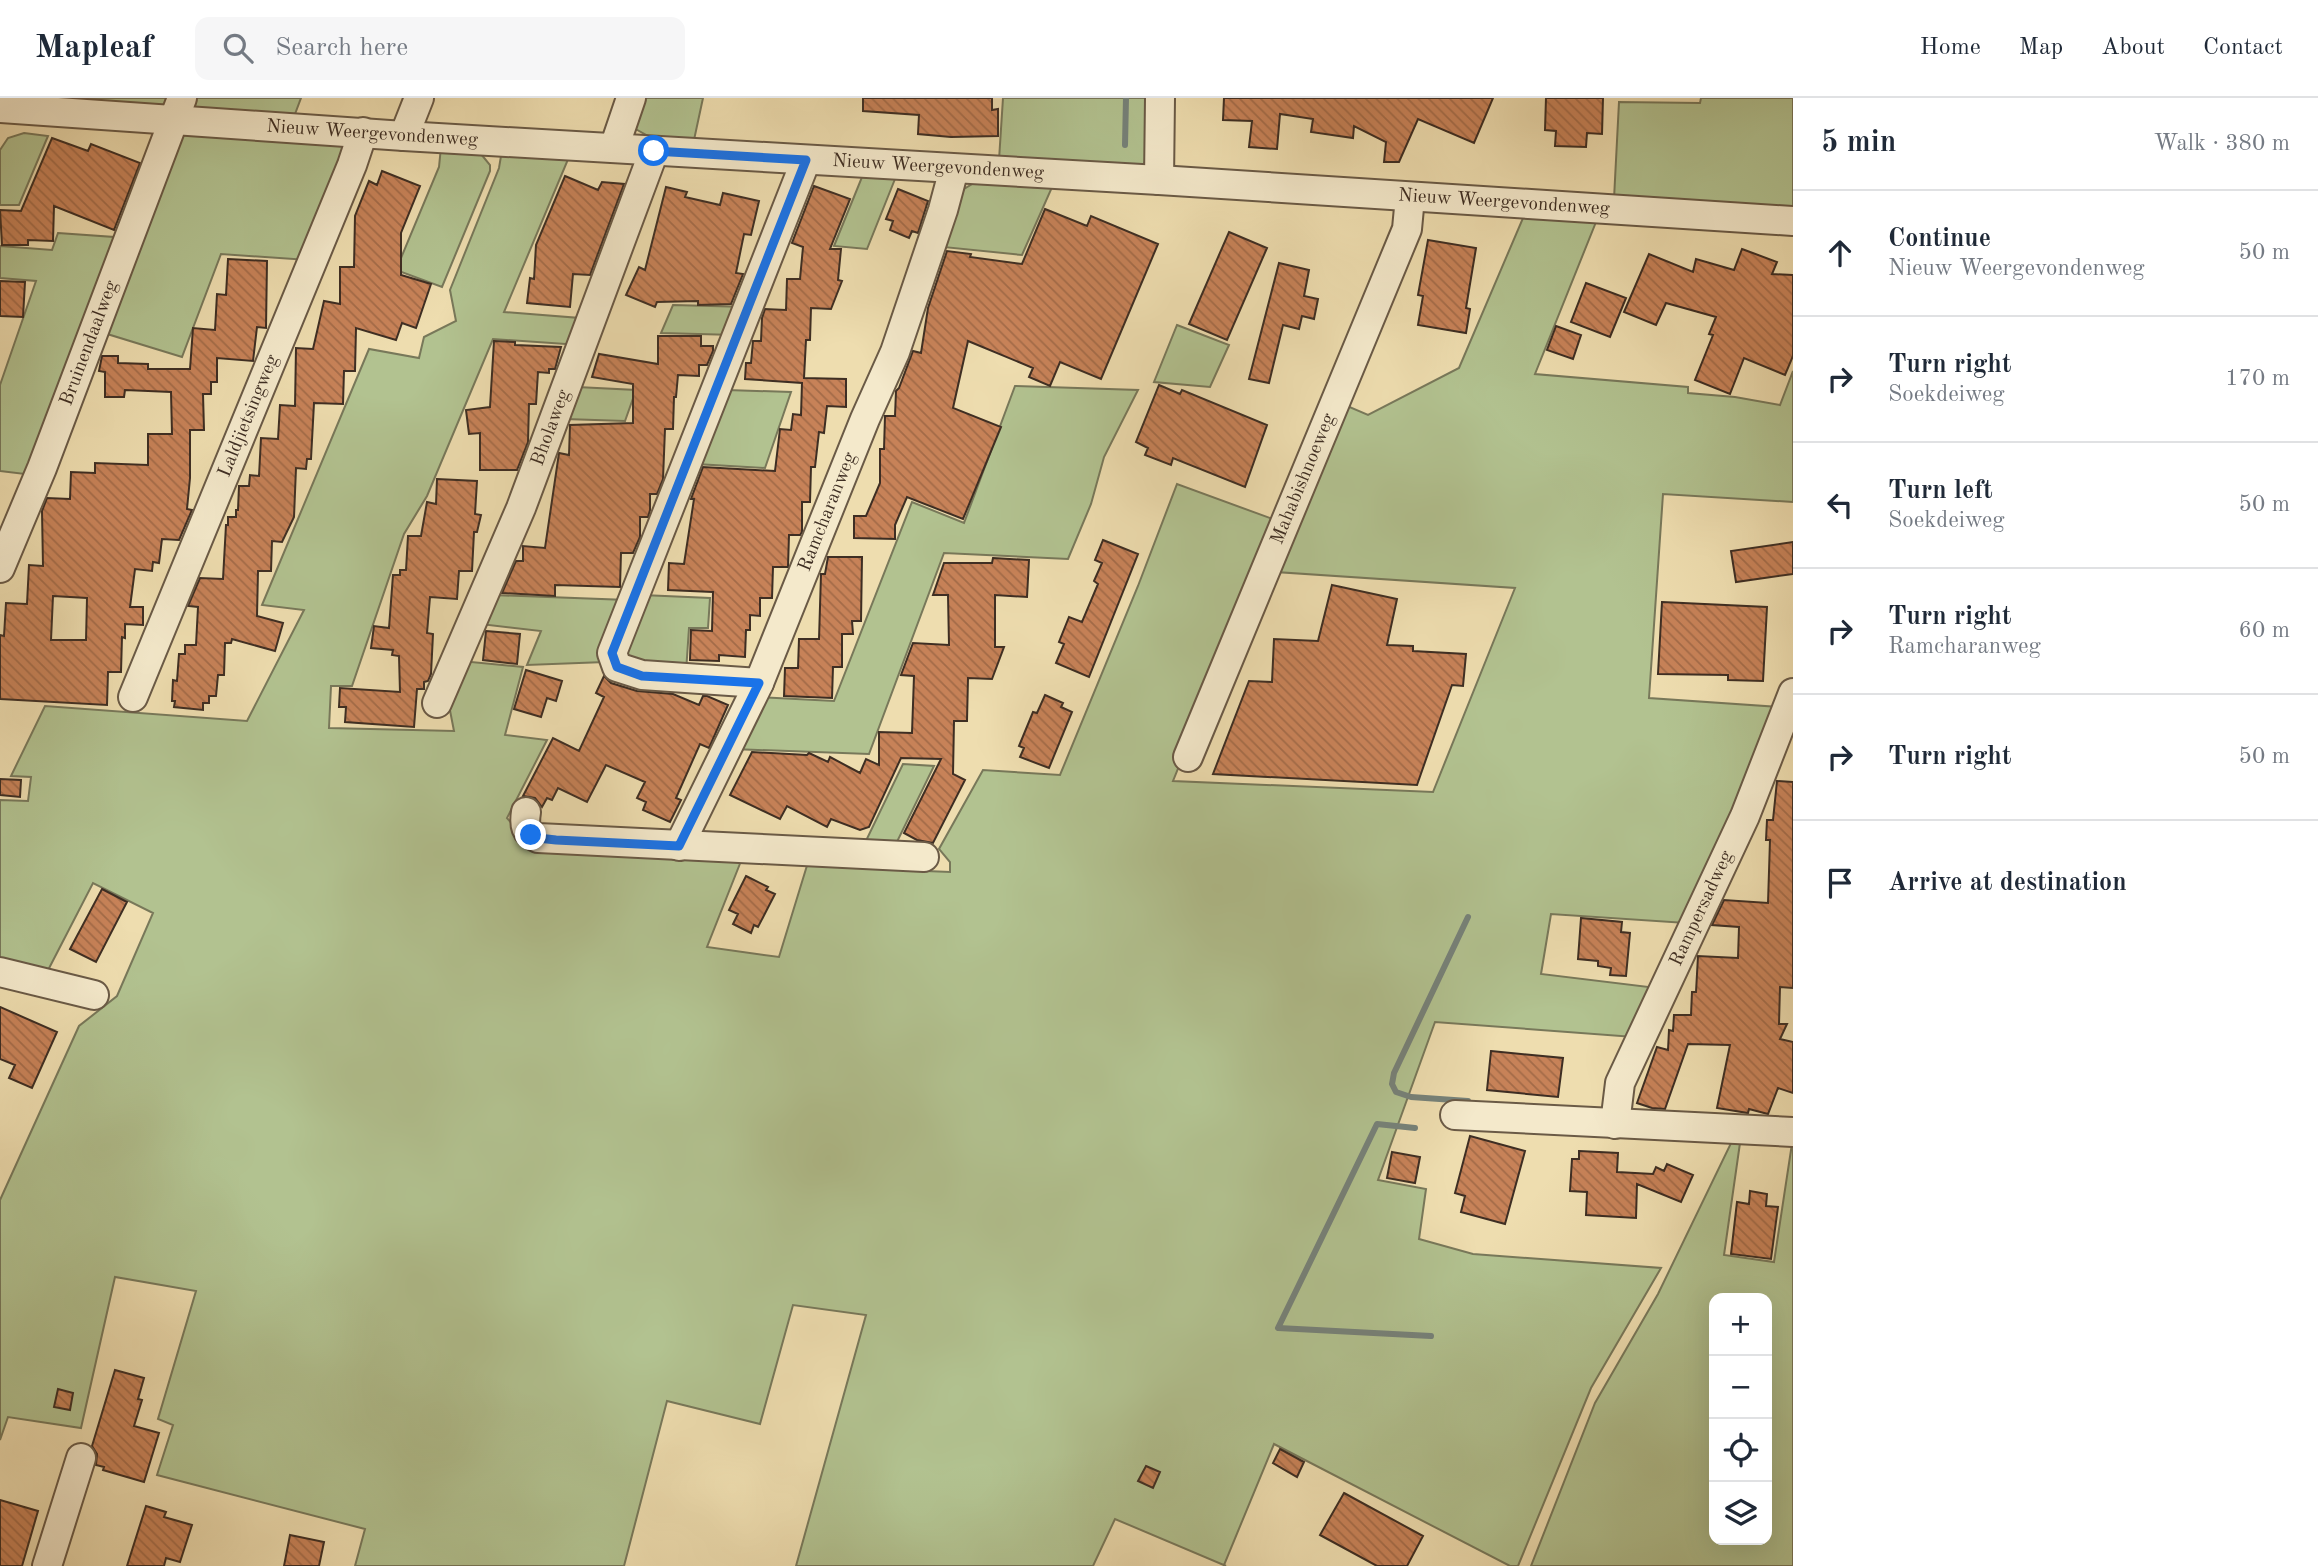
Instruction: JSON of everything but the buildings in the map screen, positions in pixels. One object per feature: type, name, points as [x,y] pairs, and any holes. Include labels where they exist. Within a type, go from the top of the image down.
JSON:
[{"type":"street","points":[[404,136],[419,98]]},
{"type":"street","points":[[614,148],[631,98]]},
{"type":"street","points":[[1159,180],[1160,98]]},
{"type":"street","name":"Nieuw Weergevondenweg","points":[[1,110],[179,108],[404,136],[1793,220]]},
{"type":"street","name":"Bruinendaalweg","points":[[0,568],[42,468],[179,108]]},
{"type":"street","name":"Laldjietsingweg","points":[[133,697],[342,190],[363,132]]},
{"type":"street","name":"Bholaweg","points":[[438,703],[521,508],[654,151]]},
{"type":"street","points":[[759,683],[642,676],[617,667],[612,653],[806,160]]},
{"type":"street","name":"Ramcharanweg","points":[[679,846],[759,683],[865,419],[895,352],[943,210],[954,169]]},
{"type":"street","name":"Mahabishnoeweg","points":[[1188,757],[1407,229],[1410,197]]},
{"type":"street","name":"Rampersadweg","points":[[1615,1124],[1620,1083],[1745,816],[1793,693]]},
{"type":"street","points":[[526,812],[526,830],[538,838],[924,857]]},
{"type":"street","points":[[0,972],[94,995]]},
{"type":"street","points":[[1455,1115],[1793,1132]]},
{"type":"street","points":[[47,1566],[81,1458]]},
{"type":"green space","points":[[50,98],[177,98],[176,106]]},
{"type":"green space","points":[[194,98],[301,98],[295,114],[192,108]]},
{"type":"green space","points":[[637,98],[703,98],[694,140],[650,137],[632,127]]},
{"type":"green space","points":[[1003,98],[1152,98],[1148,157],[1143,165],[1132,169],[999,160]]},
{"type":"green space","points":[[1701,98],[1793,98],[1793,209],[1614,199],[1619,102],[1700,103]]},
{"type":"green space","points":[[24,133],[48,136],[19,205],[0,205],[0,150],[8,138]]},
{"type":"green space","points":[[184,134],[336,141],[347,146],[308,260],[221,254],[182,357],[104,333],[179,140]]},
{"type":"green space","points":[[441,147],[481,154],[490,165],[490,171],[442,287],[396,270],[439,167]]},
{"type":"green space","points":[[501,156],[569,157],[504,312],[592,319],[580,345],[493,339],[427,496],[404,534],[352,686],[331,686],[329,728],[454,731],[447,695],[461,661],[523,667],[505,735],[547,740],[507,818],[530,844],[743,856],[707,947],[779,957],[809,859],[926,863],[926,871],[950,872],[950,862],[939,849],[983,770],[1060,775],[1177,484],[1278,521],[1173,781],[1433,792],[1515,588],[1276,572],[1345,405],[1368,415],[1459,368],[1523,218],[1596,222],[1535,374],[1688,387],[1688,393],[1735,397],[1780,405],[1793,371],[1793,502],[1663,494],[1649,698],[1779,707],[1686,923],[1551,914],[1541,974],[1657,988],[1634,1037],[1435,1022],[1378,1180],[1426,1189],[1419,1239],[1473,1254],[1661,1268],[1591,1388],[1518,1566],[1510,1566],[1274,1444],[1224,1565],[1226,1566],[1115,1519],[1093,1566],[796,1566],[866,1315],[793,1305],[760,1424],[667,1401],[624,1566],[355,1566],[365,1529],[157,1475],[173,1425],[158,1419],[196,1291],[115,1277],[81,1428],[8,1417],[0,1440],[0,1200],[79,1026],[117,996],[153,913],[93,883],[45,976],[0,965],[0,800],[28,801],[31,777],[11,776],[45,706],[247,721],[304,610],[262,605],[369,349],[419,358],[424,337],[456,321],[450,290],[499,168]]},
{"type":"green space","points":[[862,177],[895,179],[867,249],[834,246]]},
{"type":"green space","points":[[974,183],[1053,185],[1022,255],[943,247],[964,189]]},
{"type":"green space","points":[[58,233],[128,238],[33,475],[0,471],[0,385],[36,281],[0,278],[0,246],[52,250]]},
{"type":"green space","points":[[673,305],[748,307],[735,335],[661,333]]},
{"type":"green space","points":[[1177,325],[1229,345],[1210,387],[1154,382]]},
{"type":"green space","points":[[1015,386],[1138,390],[1104,457],[1091,504],[1068,559],[944,553],[869,754],[733,749],[758,697],[834,701],[912,502],[964,523]]},
{"type":"green space","points":[[577,387],[636,390],[625,421],[565,419]]},
{"type":"green space","points":[[727,390],[791,392],[765,468],[696,464]]},
{"type":"green space","points":[[493,595],[627,600],[605,662],[527,665],[541,631],[480,624]]},
{"type":"green space","points":[[642,595],[710,598],[708,628],[689,628],[686,672],[624,663]]},
{"type":"green space","points":[[903,764],[934,766],[893,850],[862,849]]},
{"type":"green space","points":[[1741,1136],[1724,1255],[1774,1262],[1793,1137],[1793,1566],[1531,1566],[1595,1403],[1658,1294],[1733,1139]]},
{"type":"waterway","points":[[1125,145],[1126,98]]},
{"type":"waterway","points":[[1468,917],[1394,1073],[1392,1084],[1396,1092],[1411,1097],[1468,1101]]},
{"type":"waterway","points":[[1415,1128],[1377,1124],[1278,1328],[1431,1336]]},
{"type":"route","points":[[531,835],[556,840],[679,846],[759,683],[642,676],[617,667],[612,653],[799,184],[806,160],[654,151]]}]
